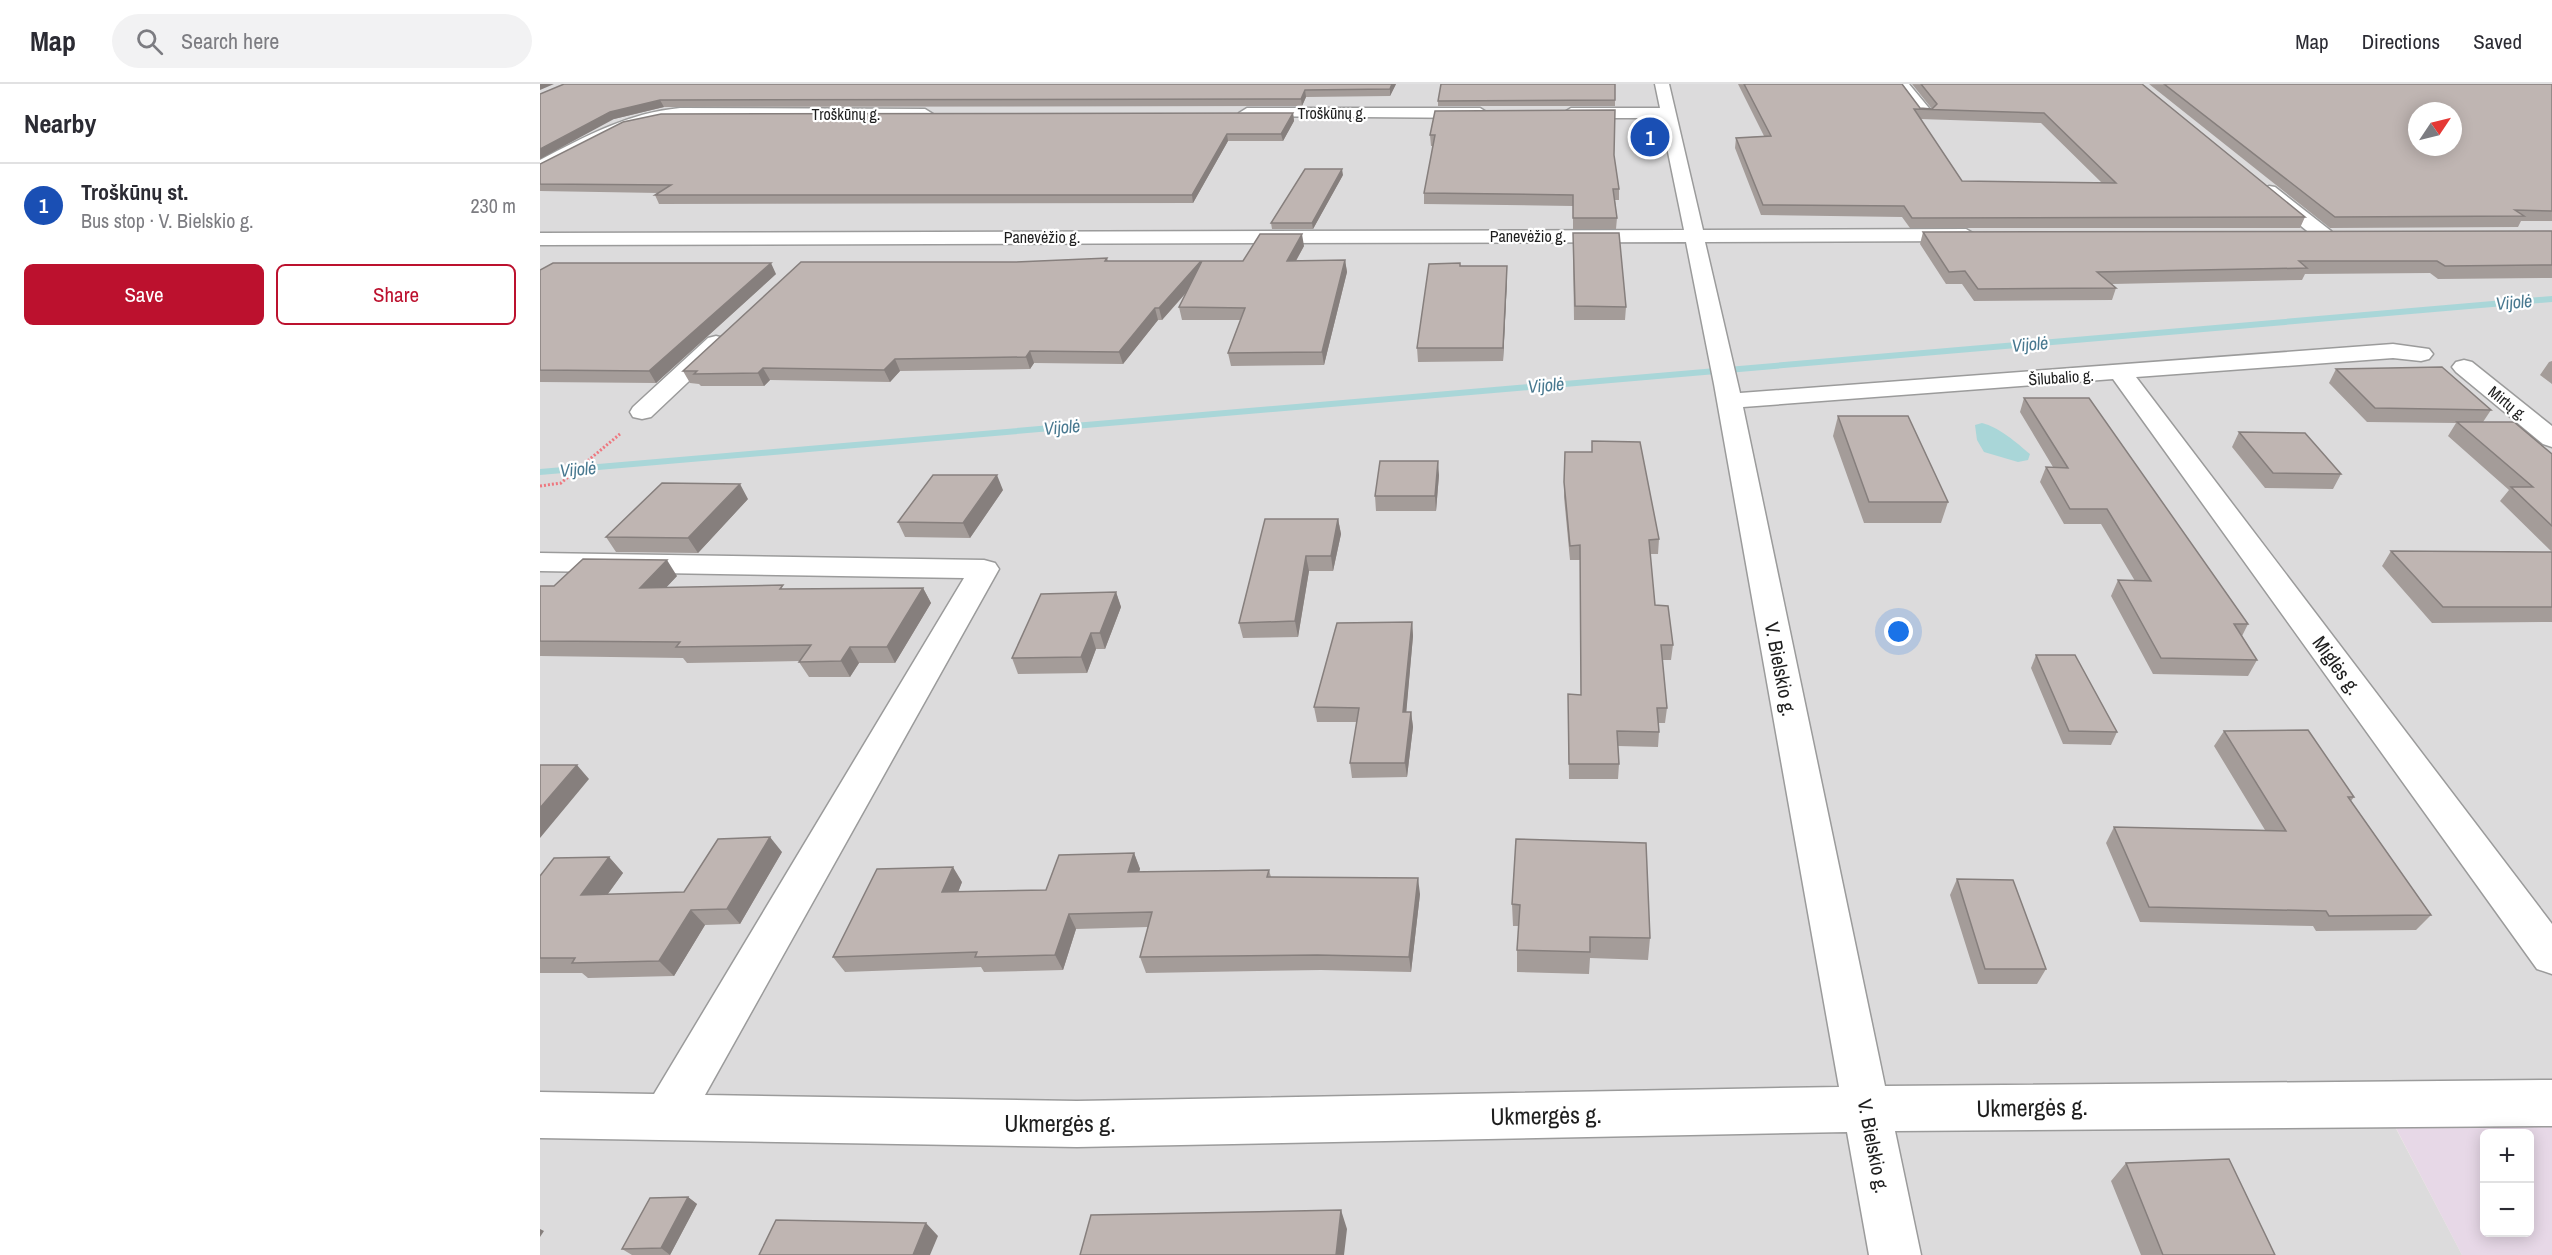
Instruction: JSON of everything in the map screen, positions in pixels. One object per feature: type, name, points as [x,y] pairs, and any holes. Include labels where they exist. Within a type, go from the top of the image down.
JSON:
[{"type":"street","name":"V. Bielskio g.","points":[[1662,84],[1725,383],[1895,1255]]},
{"type":"street","points":[[1901,84],[1925,113]]},
{"type":"street","name":"Troškūnų g.","points":[[540,167],[621,124],[650,116],[680,113],[936,114]]},
{"type":"street","name":"Troškūnų g.","points":[[1231,114],[1491,113]]},
{"type":"street","points":[[1550,113],[1668,113]]},
{"type":"street","points":[[2251,177],[2324,235]]},
{"type":"street","name":"Panevėžio g.","points":[[540,239],[1990,235]]},
{"type":"street","points":[[2288,235],[2346,235]]},
{"type":"street","points":[[807,259],[830,238]]},
{"type":"street","points":[[642,412],[729,332]]},
{"type":"street","name":"Šilubalio g.","points":[[1725,383],[2121,373],[2393,351],[2421,354]]},
{"type":"street","name":"Mirtų g.","points":[[2464,367],[2552,439]]},
{"type":"street","name":"Miglės g.","points":[[2121,373],[2552,956]]},
{"type":"street","points":[[540,562],[984,569],[668,1116]]},
{"type":"street","name":"Ukmergės g.","points":[[540,1115],[1077,1124],[1867,1109],[2552,1103]]},
{"type":"path","points":[[540,486],[561,483],[603,449]]},
{"type":"shaded area","points":[[540,84],[2552,84],[2552,1103],[2383,1104],[2462,1255],[540,1255]]},
{"type":"shaded area","points":[[2383,1103],[2552,1103],[2552,1255],[2462,1255]]},
{"type":"water","points":[[1982,423],[2001,432],[2019,445],[2030,454],[2028,460],[2018,462],[1984,452],[1977,440],[1975,425]]},
{"type":"building","points":[[564,84],[1392,84],[1390,89],[1305,90],[1301,99],[660,100],[610,112],[540,149],[540,94]]},
{"type":"building","points":[[1441,84],[1615,84],[1615,100],[1438,101]]},
{"type":"building","points":[[1744,84],[1902,84],[1920,108],[1932,109],[1937,104],[1921,84],[2142,84],[2305,217],[1912,218],[1904,206],[1763,205],[1736,138],[1771,136]],"holes":[[[1914,109],[2044,113],[2116,183],[1962,181]]]},
{"type":"building","points":[[2164,84],[2552,84],[2552,211],[2515,210],[2524,216],[2335,217]]},
{"type":"building","points":[[1615,110],[1614,155],[1619,189],[1613,189],[1617,218],[1573,218],[1573,195],[1424,193],[1435,135],[1430,135],[1435,111]]},
{"type":"building","points":[[1293,113],[1281,134],[1227,134],[1192,195],[655,195],[671,185],[540,184],[540,164],[623,122],[661,114]]},
{"type":"building","points":[[1305,169],[1342,169],[1312,223],[1271,223]]},
{"type":"building","points":[[2552,231],[2552,265],[2445,266],[2437,261],[2299,261],[2307,268],[2097,272],[2116,288],[1978,289],[1965,271],[1949,272],[1923,232]]},
{"type":"building","points":[[1573,233],[1619,233],[1626,307],[1575,306]]},
{"type":"building","points":[[1260,234],[1302,234],[1287,261],[1345,260],[1322,352],[1228,353],[1245,308],[1179,307],[1202,261],[1243,261]]},
{"type":"building","points":[[1107,258],[1105,261],[1201,261],[1159,308],[1155,308],[1119,352],[1030,351],[1026,357],[895,359],[884,370],[763,368],[758,373],[694,374],[697,371],[683,371],[801,262],[1016,262]]},
{"type":"building","points":[[553,263],[771,263],[649,371],[540,370],[540,270]]},
{"type":"building","points":[[1460,263],[1460,266],[1507,266],[1503,348],[1417,348],[1429,264]]},
{"type":"building","points":[[2442,367],[2491,410],[2375,408],[2336,369]]},
{"type":"building","points":[[2024,398],[2089,398],[2248,624],[2234,624],[2257,660],[2161,658],[2118,580],[2151,581],[2107,509],[2070,509],[2046,467],[2068,468]]},
{"type":"building","points":[[1838,416],[1908,416],[1948,502],[1869,502]]},
{"type":"building","points":[[2457,422],[2514,422],[2552,454],[2552,526],[2511,487],[2533,487]]},
{"type":"building","points":[[2239,432],[2305,433],[2341,474],[2273,473]]},
{"type":"building","points":[[1592,441],[1640,442],[1659,539],[1649,540],[1655,605],[1668,606],[1673,645],[1661,645],[1667,708],[1657,708],[1659,732],[1617,731],[1619,764],[1569,764],[1568,694],[1581,695],[1580,545],[1570,546],[1564,482],[1565,452],[1592,452]]},
{"type":"building","points":[[1380,461],[1438,461],[1435,496],[1375,496]]},
{"type":"building","points":[[933,475],[997,475],[963,523],[898,522]]},
{"type":"building","points":[[662,483],[740,484],[688,538],[606,537]]},
{"type":"building","points":[[1265,519],[1338,519],[1331,556],[1306,556],[1295,621],[1239,623]]},
{"type":"building","points":[[2391,551],[2552,552],[2552,607],[2443,607]]},
{"type":"building","points":[[583,559],[667,560],[640,588],[783,585],[780,589],[923,588],[887,647],[850,647],[841,661],[799,662],[811,645],[676,647],[680,642],[540,641],[540,586],[554,586]]},
{"type":"building","points":[[1116,592],[1100,633],[1091,633],[1081,657],[1012,658],[1041,594]]},
{"type":"building","points":[[1412,622],[1403,712],[1411,712],[1405,763],[1350,763],[1359,708],[1314,707],[1337,623]]},
{"type":"building","points":[[2036,655],[2075,655],[2117,732],[2069,731]]},
{"type":"building","points":[[2308,730],[2354,797],[2348,797],[2431,915],[2329,916],[2326,911],[2149,907],[2114,827],[2286,831],[2224,731]]},
{"type":"building","points":[[540,765],[577,765],[540,808]]},
{"type":"building","points":[[770,837],[727,909],[691,910],[659,961],[572,963],[575,958],[540,958],[540,876],[554,858],[609,857],[581,895],[684,892],[718,839]]},
{"type":"building","points":[[1516,839],[1646,843],[1650,938],[1590,937],[1590,952],[1517,950],[1520,905],[1512,904]]},
{"type":"building","points":[[1134,853],[1128,872],[1269,870],[1267,877],[1418,878],[1409,957],[1317,955],[1140,957],[1152,912],[1069,914],[1055,955],[975,957],[977,952],[833,957],[877,869],[953,867],[942,892],[1046,890],[1059,855]]},
{"type":"building","points":[[1957,879],[2013,880],[2046,969],[1985,969]]},
{"type":"building","points":[[2229,1159],[2275,1255],[2163,1255],[2126,1163]]},
{"type":"building","points":[[688,1197],[661,1248],[622,1249],[650,1198]]},
{"type":"building","points":[[1341,1210],[1336,1255],[1080,1255],[1091,1215]]},
{"type":"building","points":[[776,1220],[926,1223],[913,1255],[759,1255]]},
{"type":"waterway","name":"Vijolė","points":[[540,472],[2552,299]]},
{"type":"place","name":"Troškūnų st.","points":[[1650,137]]}]
